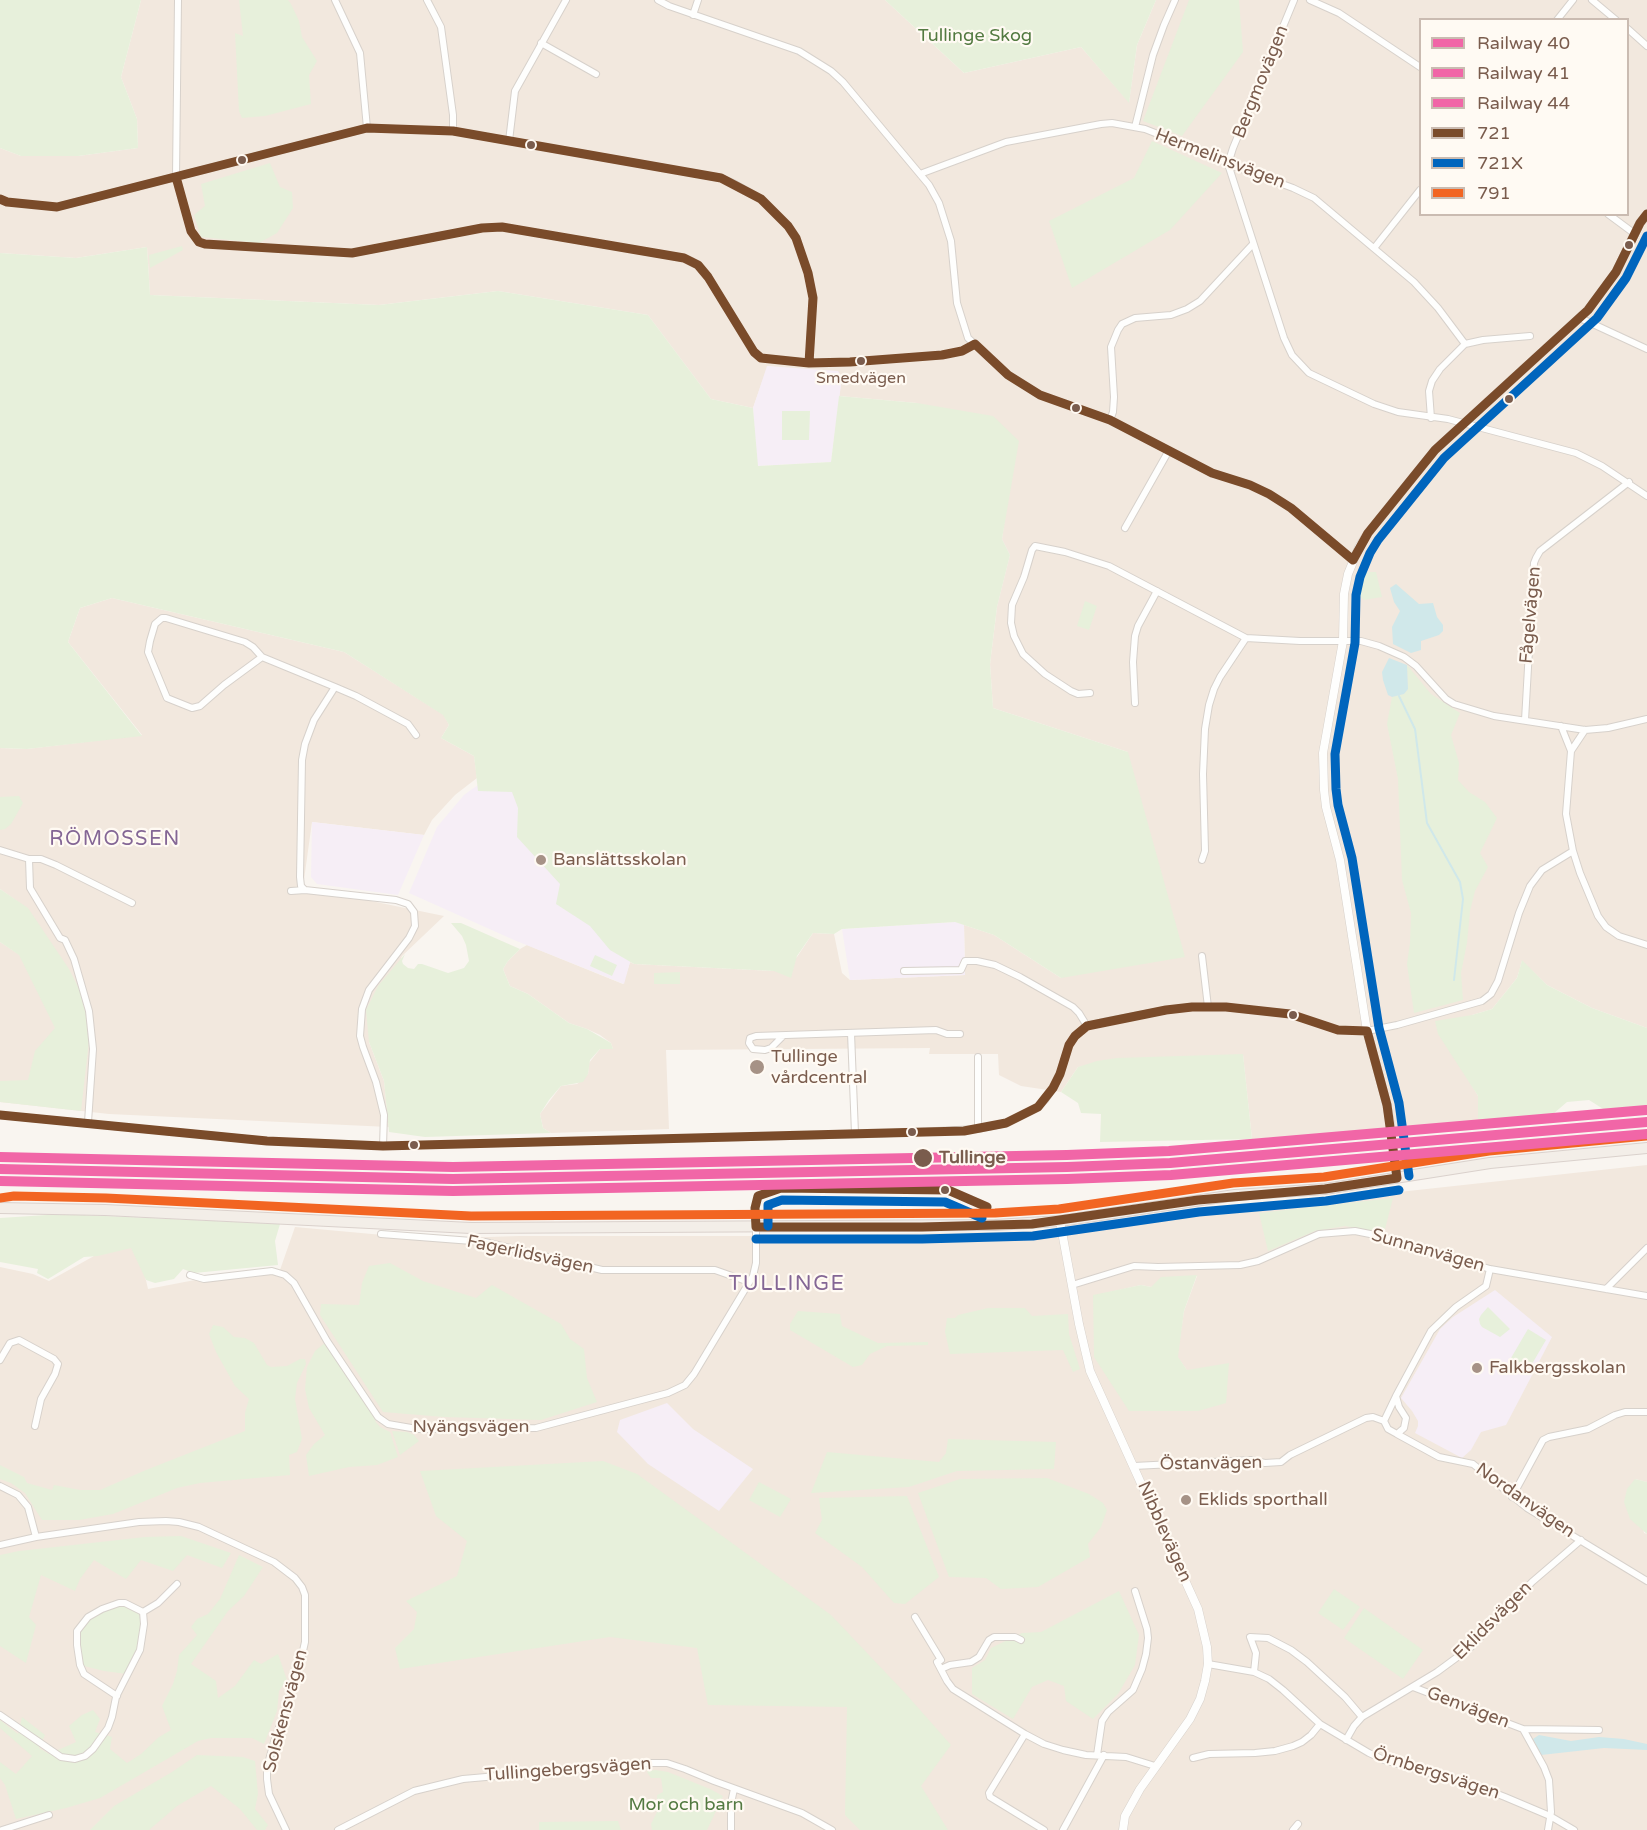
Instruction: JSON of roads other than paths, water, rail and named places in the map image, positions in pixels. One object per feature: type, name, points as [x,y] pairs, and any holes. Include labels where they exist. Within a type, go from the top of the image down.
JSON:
[{"type":"main road","points":[[0,1209],[117,1210],[471,1228],[922,1227],[1032,1224],[1198,1200],[1325,1189],[1490,1163],[1647,1148]]},
{"type":"street","points":[[178,0],[176,177],[191,231],[199,242],[352,253],[482,228],[502,227],[684,258],[698,265],[708,277],[754,352],[761,358],[809,363],[850,362],[942,355],[962,351],[975,344]]},
{"type":"street","points":[[335,0],[360,53],[367,128]]},
{"type":"street","points":[[427,0],[441,27],[453,115],[453,131]]},
{"type":"street","points":[[509,141],[515,91],[566,0]]},
{"type":"street","points":[[658,0],[693,15],[799,51],[831,71],[864,105],[929,185],[939,203],[951,241],[957,303],[969,338],[1008,375],[1040,395],[1110,420],[1212,473],[1250,485],[1269,494],[1291,508],[1353,560]]},
{"type":"street","points":[[693,15],[698,0]]},
{"type":"street","points":[[1135,127],[1154,55],[1175,0]]},
{"type":"street","name":"Bergmovägen","points":[[1228,164],[1294,0]]},
{"type":"street","points":[[1310,0],[1339,12],[1419,66]]},
{"type":"street","points":[[1558,18],[1572,0]]},
{"type":"street","points":[[1592,0],[1614,18]]},
{"type":"street","points":[[1629,30],[1647,46]]},
{"type":"street","points":[[541,43],[596,74]]},
{"type":"street","name":"Hermelinsvägen","points":[[920,174],[1006,142],[1101,124],[1112,123],[1135,127],[1314,198],[1414,282],[1465,345]]},
{"type":"street","points":[[0,199],[7,202],[57,207],[367,128],[453,131],[721,178],[761,199],[781,218],[795,238],[808,273],[813,298],[809,363]]},
{"type":"street","points":[[1228,164],[1284,338],[1292,355],[1309,374],[1374,404],[1398,412],[1449,419],[1576,453],[1629,482],[1647,496]]},
{"type":"street","points":[[1375,247],[1419,191]]},
{"type":"street","points":[[1392,1134],[1387,1105],[1367,1030],[1340,860],[1326,807],[1324,790],[1323,761],[1326,731],[1342,641],[1348,574],[1368,533],[1435,450],[1588,310],[1616,272],[1647,214]]},
{"type":"street","points":[[1611,216],[1635,234]]},
{"type":"street","points":[[1110,420],[1114,397],[1111,347],[1122,324],[1135,318],[1171,315],[1187,309],[1200,301],[1253,244]]},
{"type":"street","points":[[1580,318],[1647,349]]},
{"type":"street","points":[[1431,418],[1429,391],[1432,381],[1440,369],[1465,345],[1483,340],[1530,336]]},
{"type":"street","points":[[1125,528],[1168,452]]},
{"type":"street","name":"Fågelvägen","points":[[1525,720],[1532,585],[1536,558],[1540,550],[1629,482]]},
{"type":"street","points":[[1090,693],[1075,693],[1045,674],[1023,654],[1014,636],[1011,622],[1012,604],[1035,546],[1084,558],[1121,571],[1246,638],[1361,641],[1404,657],[1416,666],[1439,693],[1454,704],[1494,716],[1585,730],[1608,728],[1647,719]]},
{"type":"street","points":[[1136,703],[1133,662],[1135,636],[1157,591]]},
{"type":"street","points":[[262,657],[200,706],[192,708],[167,698],[148,651],[156,624],[162,618],[245,642],[262,657],[356,696],[408,724],[416,735]]},
{"type":"street","points":[[1202,860],[1205,729],[1209,705],[1220,677],[1246,638]]},
{"type":"street","points":[[305,890],[301,886],[300,877],[302,760],[314,720],[335,687]]},
{"type":"street","points":[[1561,726],[1571,751],[1566,814],[1573,851],[1601,921],[1619,936],[1647,945]]},
{"type":"street","points":[[1571,751],[1585,730]]},
{"type":"street","points":[[0,850],[56,865],[132,903]]},
{"type":"street","points":[[0,1115],[267,1141],[383,1146],[978,1129],[1006,1123],[1038,1107],[1045,1100],[1060,1074],[1069,1046],[1075,1036],[1087,1026],[1166,1010],[1208,1007],[1286,1013],[1338,1030],[1367,1030],[1397,1025],[1474,1005],[1488,998],[1498,981],[1519,913],[1530,886],[1542,870],[1573,851]]},
{"type":"street","points":[[29,859],[30,888],[74,959],[89,1011],[93,1048],[88,1122]]},
{"type":"street","points":[[291,891],[305,890],[396,900],[408,904],[414,912],[415,926],[409,938],[369,990],[362,1009],[360,1036],[384,1115],[383,1146]]},
{"type":"street","points":[[1202,956],[1208,1007]]},
{"type":"street","points":[[904,971],[961,970],[965,961],[995,965],[1073,1007],[1087,1026]]},
{"type":"street","points":[[783,1036],[771,1048],[765,1050],[753,1049],[749,1043],[752,1036],[936,1030],[947,1034],[960,1034]]},
{"type":"street","points":[[851,1033],[855,1133]]},
{"type":"street","points":[[978,1057],[978,1129]]},
{"type":"street","points":[[1393,1148],[1397,1178]]},
{"type":"street","name":"Nibblevägen","points":[[1060,1221],[1080,1332],[1090,1371],[1198,1609],[1207,1647],[1208,1664],[1200,1699],[1190,1719],[1155,1766],[1125,1816],[1123,1830]]},
{"type":"street","name":"Nyängsvägen","points":[[190,1275],[204,1279],[272,1270],[285,1275],[294,1283],[327,1341],[378,1417],[388,1424],[417,1429],[520,1430],[536,1428],[676,1390],[685,1385],[694,1374],[754,1272],[756,1227]]},
{"type":"street","name":"Sunnanvägen","points":[[1072,1285],[1134,1266],[1240,1265],[1258,1261],[1319,1234],[1355,1232],[1380,1236],[1490,1269],[1647,1296]]},
{"type":"street","name":"Fagerlidsvägen","points":[[381,1234],[485,1242],[602,1270],[715,1270],[749,1282]]},
{"type":"street","points":[[1606,1289],[1647,1248]]},
{"type":"street","points":[[1396,1396],[1399,1407],[1406,1418],[1404,1428],[1397,1434],[1388,1429],[1384,1421],[1396,1396],[1431,1331],[1456,1307],[1486,1286],[1490,1269]]},
{"type":"street","points":[[0,1360],[10,1342],[19,1340],[54,1359],[58,1364],[56,1374],[41,1399],[35,1426]]},
{"type":"street","points":[[1512,1497],[1543,1440],[1588,1429],[1625,1412],[1647,1412]]},
{"type":"street","name":"Östanvägen","points":[[1134,1466],[1251,1460],[1274,1463],[1285,1460],[1300,1450],[1366,1418],[1373,1417],[1384,1421]]},
{"type":"street","name":"Nordanvägen","points":[[1397,1434],[1439,1457],[1473,1464],[1512,1497],[1647,1581]]},
{"type":"street","points":[[0,1486],[18,1495],[28,1507],[36,1537]]},
{"type":"street","name":"Solskensvägen","points":[[0,1545],[36,1537],[152,1521],[179,1522],[199,1527],[274,1562],[295,1578],[305,1595],[305,1642],[298,1673],[267,1767],[269,1794],[286,1830]]},
{"type":"street","name":"Eklidsvägen","points":[[1346,1740],[1362,1717],[1437,1672],[1471,1647],[1532,1582],[1581,1540]]},
{"type":"street","points":[[143,1612],[158,1603],[177,1584]]},
{"type":"street","points":[[1063,1830],[1101,1755],[1102,1721],[1108,1712],[1133,1690],[1142,1669],[1148,1638],[1135,1591]]},
{"type":"street","points":[[117,1696],[84,1674],[80,1665],[77,1631],[88,1617],[119,1603],[125,1603],[143,1612]]},
{"type":"street","points":[[0,1714],[61,1757],[77,1759],[85,1756],[108,1728],[117,1696],[140,1650],[144,1624],[143,1612]]},
{"type":"street","points":[[915,1617],[941,1660],[937,1662],[953,1689],[1025,1734],[1044,1744],[1063,1750],[1086,1755],[1126,1757],[1155,1766]]},
{"type":"street","points":[[1254,1672],[1256,1653],[1250,1636],[1268,1638],[1291,1650],[1307,1662],[1345,1697],[1362,1717]]},
{"type":"street","points":[[940,1669],[971,1662],[979,1657],[989,1640],[994,1637],[1015,1637],[1021,1640]]},
{"type":"street","name":"Örnbergsvägen","points":[[1208,1664],[1254,1672],[1269,1679],[1320,1724],[1384,1760],[1477,1786],[1550,1816],[1574,1830]]},
{"type":"street","name":"Genvägen","points":[[1413,1687],[1523,1729],[1549,1780],[1551,1803],[1548,1830]]},
{"type":"street","points":[[1194,1758],[1209,1754],[1265,1752],[1293,1746],[1311,1735],[1320,1724]]},
{"type":"street","points":[[1523,1729],[1599,1730]]},
{"type":"street","points":[[1025,1734],[989,1793],[990,1797],[1044,1830]]},
{"type":"street","name":"Tullingebergsvägen","points":[[338,1830],[414,1791],[463,1779],[645,1762],[668,1763],[685,1769],[802,1813],[832,1830]]},
{"type":"street","points":[[730,1830],[734,1789]]},
{"type":"street","points":[[2,1830],[49,1815]]},
{"type":"water","points":[[1396,584],[1419,604],[1433,603],[1437,617],[1443,625],[1443,631],[1439,635],[1421,641],[1421,650],[1411,653],[1393,644],[1392,627],[1400,611],[1394,602],[1390,588]]},
{"type":"water","points":[[1389,658],[1407,665],[1408,689],[1404,694],[1392,697],[1388,695],[1382,672]]},
{"type":"water","points":[[1539,1735],[1571,1741],[1599,1737],[1624,1739],[1647,1744],[1647,1750],[1604,1748],[1541,1755],[1533,1739]]},
{"type":"waterway","points":[[1399,696],[1415,729],[1427,823],[1460,882],[1463,899],[1454,980]]},
{"type":"rail line","name":"44","points":[[0,1157],[453,1167],[1067,1155],[1169,1151],[1646,1110]]},
{"type":"rail line","name":"40","points":[[0,1169],[453,1179],[1067,1167],[1170,1163],[1647,1122]]},
{"type":"rail line","name":"41","points":[[0,1181],[453,1191],[1067,1179],[1171,1175],[1647,1134]]},
{"type":"place","name":"Smedvägen","points":[[861,361]]},
{"type":"place","name":"Banslättsskolan","points":[[541,860]]},
{"type":"place","name":"Tullinge vårdcentral","points":[[757,1067]]},
{"type":"place","name":"Tullinge","points":[[923,1158]]},
{"type":"place","name":"Falkbergsskolan","points":[[1477,1368]]},
{"type":"place","name":"Eklids sporthall","points":[[1186,1500]]},
{"type":"district","name":"RÖMOSSEN","points":[[115,840]]},
{"type":"district","name":"TULLINGE","points":[[787,1284]]},
{"type":"park label","name":"Tullinge Skog","points":[[975,36]]},
{"type":"park label","name":"Mor och barn","points":[[686,1805]]}]
